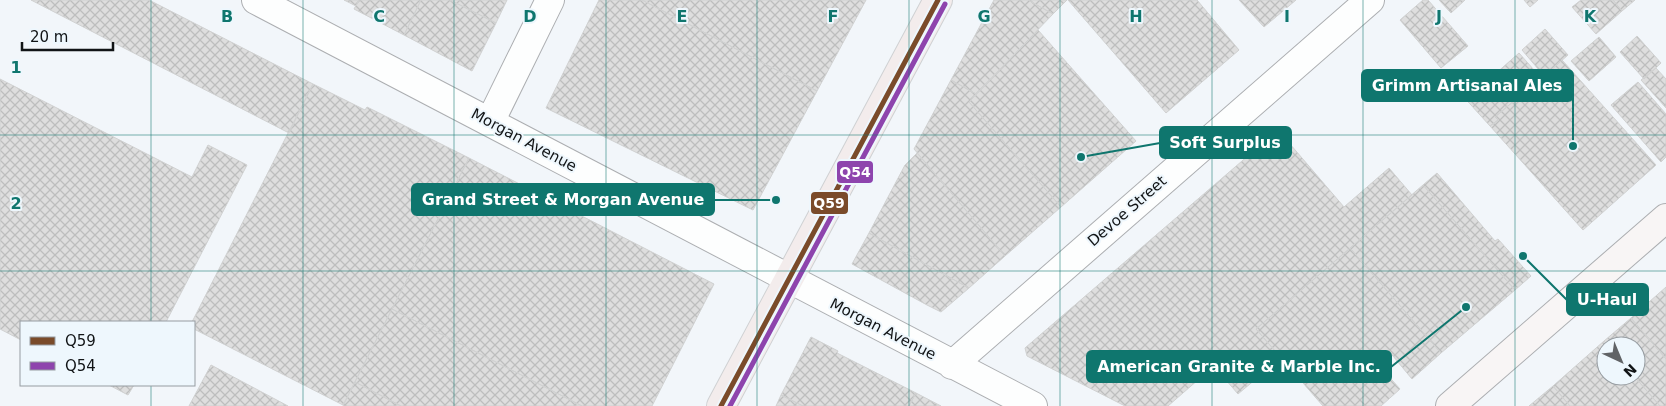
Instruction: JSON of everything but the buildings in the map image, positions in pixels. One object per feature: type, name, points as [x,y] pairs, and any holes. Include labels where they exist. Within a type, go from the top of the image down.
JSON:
[{"type":"main road","points":[[721,406],[938,0]]},
{"type":"main road","points":[[1450,406],[1666,218]]},
{"type":"street","name":"Morgan Avenue","points":[[256,0],[1033,406]]},
{"type":"street","points":[[490,122],[550,0]]},
{"type":"street","name":"Devoe Street","points":[[952,364],[1370,0]]},
{"type":"transit line","name":"Q59","points":[[721,406],[938,0]]},
{"type":"transit line","name":"Q54","points":[[730,406],[945,4]]},
{"type":"place","name":"Grimm Artisanal Ales","points":[[1573,146]]},
{"type":"place","name":"Soft Surplus","points":[[1081,157]]},
{"type":"place","name":"Grand Street & Morgan Avenue","points":[[776,200]]},
{"type":"place","name":"U-Haul","points":[[1523,256]]},
{"type":"place","name":"American Granite & Marble Inc.","points":[[1466,307]]}]
